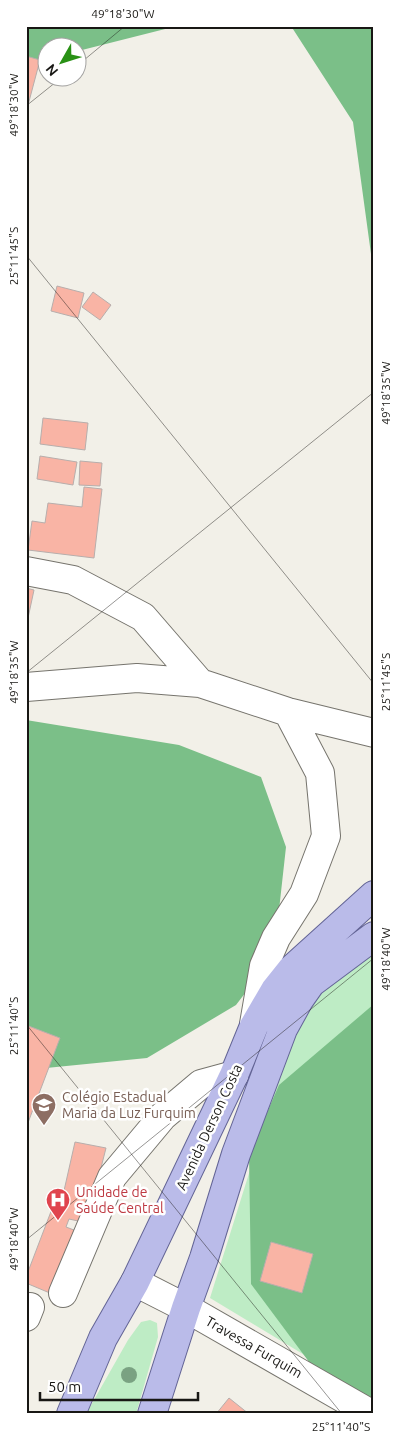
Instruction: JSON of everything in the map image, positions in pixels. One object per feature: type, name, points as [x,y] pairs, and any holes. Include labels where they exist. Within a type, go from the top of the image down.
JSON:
[{"type":"main road","name":"Avenida Derson Costa","points":[[71,1414],[103,1338],[135,1282],[234,1075],[254,1026],[275,990],[291,970],[374,896]]},
{"type":"main road","points":[[152,1414],[204,1258],[236,1154],[283,1029],[311,983],[374,936]]},
{"type":"street","points":[[26,571],[73,580],[143,617],[200,683]]},
{"type":"street","points":[[26,687],[137,678],[200,683],[288,712],[374,733]]},
{"type":"street","points":[[254,1026],[264,966],[276,938],[304,894],[326,836],[320,773],[288,712]]},
{"type":"street","points":[[63,1293],[112,1177],[163,1116],[201,1084],[234,1075]]},
{"type":"street","name":"Travessa Furquim","points":[[135,1282],[186,1308],[371,1414]]},
{"type":"green space","points":[[26,26],[177,26],[88,48],[88,38],[38,38],[38,60],[26,62]]},
{"type":"green space","points":[[291,26],[374,26],[374,276],[353,122]]},
{"type":"green space","points":[[26,720],[179,745],[261,777],[286,847],[274,955],[236,1005],[147,1058],[26,1070]]},
{"type":"green space","points":[[374,953],[374,1397],[210,1298],[301,1007]]},
{"type":"green space","points":[[374,1004],[374,1414],[321,1378],[251,1284],[249,1154],[279,1085]]},
{"type":"green space","points":[[150,1320],[157,1323],[158,1337],[136,1414],[86,1414],[128,1340],[141,1322]]},
{"type":"building","points":[[26,56],[38,59],[38,68],[26,108]]},
{"type":"building","points":[[57,286],[84,293],[78,318],[51,311]]},
{"type":"building","points":[[93,292],[111,305],[100,320],[82,307]]},
{"type":"building","points":[[43,418],[88,423],[85,450],[40,444]]},
{"type":"building","points":[[40,456],[77,462],[73,485],[37,479]]},
{"type":"building","points":[[80,461],[102,463],[100,486],[79,485]]},
{"type":"building","points":[[84,487],[102,489],[94,558],[28,550],[32,521],[45,523],[48,503],[82,507]]},
{"type":"building","points":[[26,588],[34,590],[28,618],[26,618]]},
{"type":"building","points":[[26,1025],[60,1038],[26,1128]]},
{"type":"building","name":"Unidade de Saúde Central","points":[[75,1142],[106,1148],[87,1223],[69,1219],[66,1227],[82,1233],[57,1296],[26,1283],[26,1277],[55,1201],[61,1204]]},
{"type":"building","points":[[271,1242],[313,1254],[302,1293],[260,1281]]},
{"type":"building","points":[[229,1398],[249,1414],[216,1414]]},
{"type":"place","name":"Colégio Estadual Maria da Luz Furquim","points":[[44,1126]]},
{"type":"place","name":"Unidade de Saúde Central","points":[[58,1221]]}]
